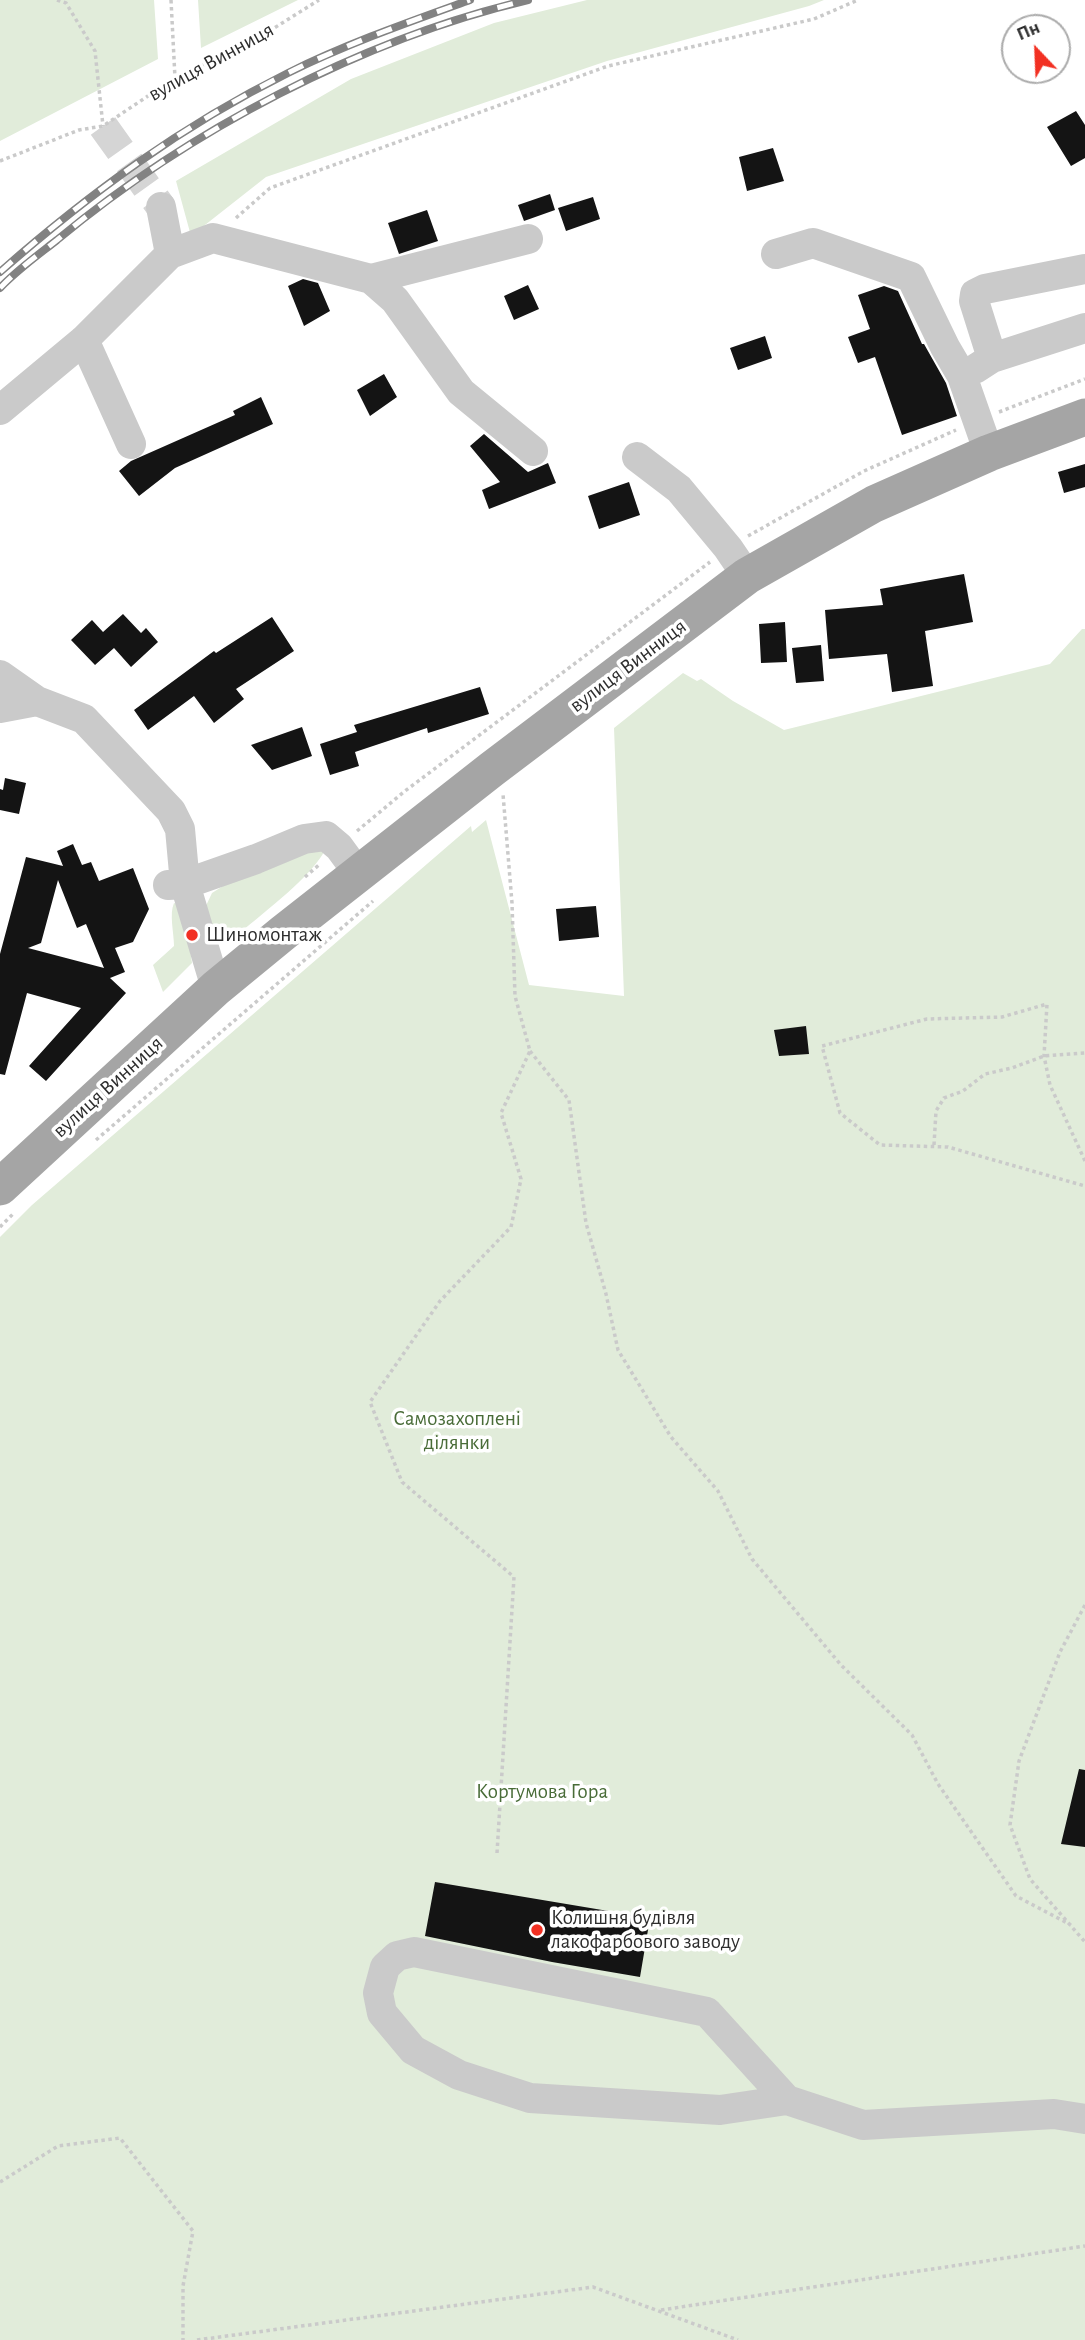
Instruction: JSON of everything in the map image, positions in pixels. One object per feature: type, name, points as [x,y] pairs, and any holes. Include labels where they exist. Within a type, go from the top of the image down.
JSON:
[{"type":"main road","name":"вулиця Винниця","points":[[9,1198],[216,988],[492,769],[747,576],[874,504],[989,453],[1085,417]]},
{"type":"street","points":[[161,207],[170,254]]},
{"type":"street","points":[[0,410],[84,340],[170,254],[213,238],[371,279],[395,300],[461,392],[533,451]]},
{"type":"street","points":[[371,279],[528,239]]},
{"type":"street","points":[[776,254],[813,243],[911,276],[962,376],[989,453]]},
{"type":"street","points":[[992,358],[974,301],[975,294],[985,289],[1085,269]]},
{"type":"street","points":[[962,376],[992,358],[1085,328]]},
{"type":"street","points":[[84,340],[131,444]]},
{"type":"street","points":[[637,457],[679,489],[728,548],[747,576]]},
{"type":"street","points":[[0,675],[37,701],[84,719],[171,811],[180,829],[176,884],[216,988]]},
{"type":"street","points":[[0,708],[37,701]]},
{"type":"street","points":[[176,884],[256,859],[304,839],[326,836],[357,874]]},
{"type":"street","points":[[787,2101],[707,2012],[414,1952],[397,1956],[385,1967],[377,1993],[382,2013],[413,2050],[459,2075],[530,2098],[720,2110],[787,2101],[863,2125],[1054,2114],[1085,2119]]},
{"type":"path","points":[[0,161],[79,130],[103,126],[95,51],[66,3],[57,0]]},
{"type":"path","points":[[171,0],[175,78]]},
{"type":"path","name":"вулиця Винниця","points":[[103,126],[175,78],[247,45],[319,0]]},
{"type":"path","points":[[213,238],[270,188],[608,66],[814,19],[858,0]]},
{"type":"path","points":[[492,769],[503,795],[512,903],[515,996],[530,1051],[569,1100],[586,1223],[618,1350],[671,1437],[718,1491],[752,1559],[841,1665],[912,1735],[938,1784],[1016,1896],[1071,1925]]},
{"type":"path","points":[[91,1145],[357,874],[405,790]]},
{"type":"path","points":[[298,884],[357,874]]},
{"type":"path","points":[[1085,1161],[1051,1085],[1044,1056],[1047,1004],[1002,1017],[927,1019],[822,1046],[841,1112],[880,1145],[948,1147],[1085,1186]]},
{"type":"path","points":[[497,1853],[514,1577],[402,1482],[370,1402],[440,1301],[512,1227],[521,1179],[500,1113],[530,1051]]},
{"type":"path","points":[[934,1146],[936,1111],[944,1098],[963,1091],[985,1074],[1012,1068],[1044,1056],[1085,1053]]},
{"type":"path","points":[[0,1227],[9,1198]]},
{"type":"path","points":[[1085,1605],[1060,1652],[1019,1760],[1010,1825],[1030,1879],[1085,1941]]},
{"type":"path","points":[[0,2182],[58,2146],[120,2138],[193,2231],[183,2286],[183,2340]]},
{"type":"path","points":[[658,2311],[1085,2246]]},
{"type":"path","points":[[197,2340],[593,2287],[738,2340]]},
{"type":"green space","points":[[0,0],[154,0],[158,59],[0,141]]},
{"type":"green space","points":[[198,0],[298,0],[201,48]]},
{"type":"green space","points":[[587,0],[824,0],[607,61],[266,177],[191,236],[176,181],[351,79],[494,23]]},
{"type":"green space","name":"Кортумова Гора","points":[[1082,629],[1085,629],[1085,2340],[0,2340],[0,1237],[32,1205],[471,826],[472,832],[486,820],[529,985],[624,996],[614,728],[683,673],[697,681],[701,679],[784,730],[1050,664]]},
{"type":"green space","points":[[326,848],[300,881],[241,932],[227,936],[217,935],[204,910],[212,893],[253,867]]},
{"type":"green space","points":[[174,903],[179,905],[186,921],[192,963],[163,992],[153,965],[174,946]]},
{"type":"building","points":[[1076,111],[1085,125],[1085,158],[1071,166],[1047,127]]},
{"type":"building","points":[[773,148],[784,181],[747,191],[739,157]]},
{"type":"building","points":[[550,194],[555,210],[524,221],[518,205]]},
{"type":"building","points":[[593,197],[600,219],[566,231],[558,208]]},
{"type":"building","points":[[427,210],[438,241],[399,254],[388,223]]},
{"type":"building","points":[[303,279],[318,283],[330,311],[304,326],[288,286]]},
{"type":"building","points":[[528,285],[539,309],[514,320],[504,296]]},
{"type":"building","points":[[884,286],[898,291],[922,344],[946,383],[957,416],[902,435],[875,357],[858,363],[848,337],[870,329],[858,295]]},
{"type":"building","points":[[765,336],[772,358],[738,370],[730,348]]},
{"type":"building","points":[[384,374],[397,397],[370,416],[357,390]]},
{"type":"building","points":[[261,397],[273,424],[175,468],[139,496],[119,471],[131,461],[235,415],[233,411]]},
{"type":"building","points":[[484,434],[528,472],[548,463],[556,483],[489,509],[482,490],[500,482],[470,446]]},
{"type":"building","points":[[1085,464],[1085,487],[1064,493],[1058,472]]},
{"type":"building","points":[[629,482],[640,515],[599,529],[588,496]]},
{"type":"building","points":[[964,574],[973,622],[925,631],[933,686],[892,692],[887,654],[829,659],[825,610],[883,605],[880,589]]},
{"type":"building","points":[[123,614],[141,633],[146,628],[158,642],[131,667],[114,648],[95,665],[71,640],[92,620],[103,632]]},
{"type":"building","points":[[272,617],[294,651],[236,689],[244,699],[214,723],[194,696],[148,730],[134,710],[214,651],[216,653]]},
{"type":"building","points":[[785,622],[787,662],[761,663],[759,624]]},
{"type":"building","points":[[821,645],[824,681],[796,683],[792,648]]},
{"type":"building","points":[[480,687],[489,714],[428,733],[427,728],[355,752],[359,766],[330,775],[320,744],[357,732],[354,725]]},
{"type":"building","points":[[302,727],[312,756],[272,770],[251,745]]},
{"type":"building","points":[[5,778],[26,783],[19,814],[0,810],[0,789],[3,790]]},
{"type":"building","points":[[73,844],[82,865],[91,862],[99,881],[133,868],[149,909],[133,942],[115,948],[125,972],[110,978],[126,993],[46,1081],[29,1066],[81,1008],[27,993],[5,1075],[0,1074],[0,954],[26,857],[63,866],[57,851]],"holes":[[[58,880],[77,928],[86,924],[104,968],[28,948],[41,943]]]},
{"type":"building","points":[[596,906],[599,937],[559,941],[556,909]]},
{"type":"building","points":[[806,1026],[809,1054],[779,1056],[774,1030]]},
{"type":"building","points":[[1079,1769],[1085,1770],[1085,1847],[1061,1844]]},
{"type":"building","name":"Колишня будівля лакофарбового заводу","points":[[435,1882],[650,1918],[640,1977],[425,1936]]},
{"type":"tunnel","points":[[103,126],[161,207]]},
{"type":"railway","points":[[0,272],[102,189],[210,115],[332,52],[470,0]]},
{"type":"railway","points":[[0,288],[108,200],[220,126],[341,64],[465,17],[528,0]]},
{"type":"place","name":"Шиномонтаж","points":[[192,935]]},
{"type":"place","name":"Колишня будівля лакофарбового заводу","points":[[537,1930]]},
{"type":"park label","name":"Самозахоплені ділянки","points":[[457,1431]]}]
